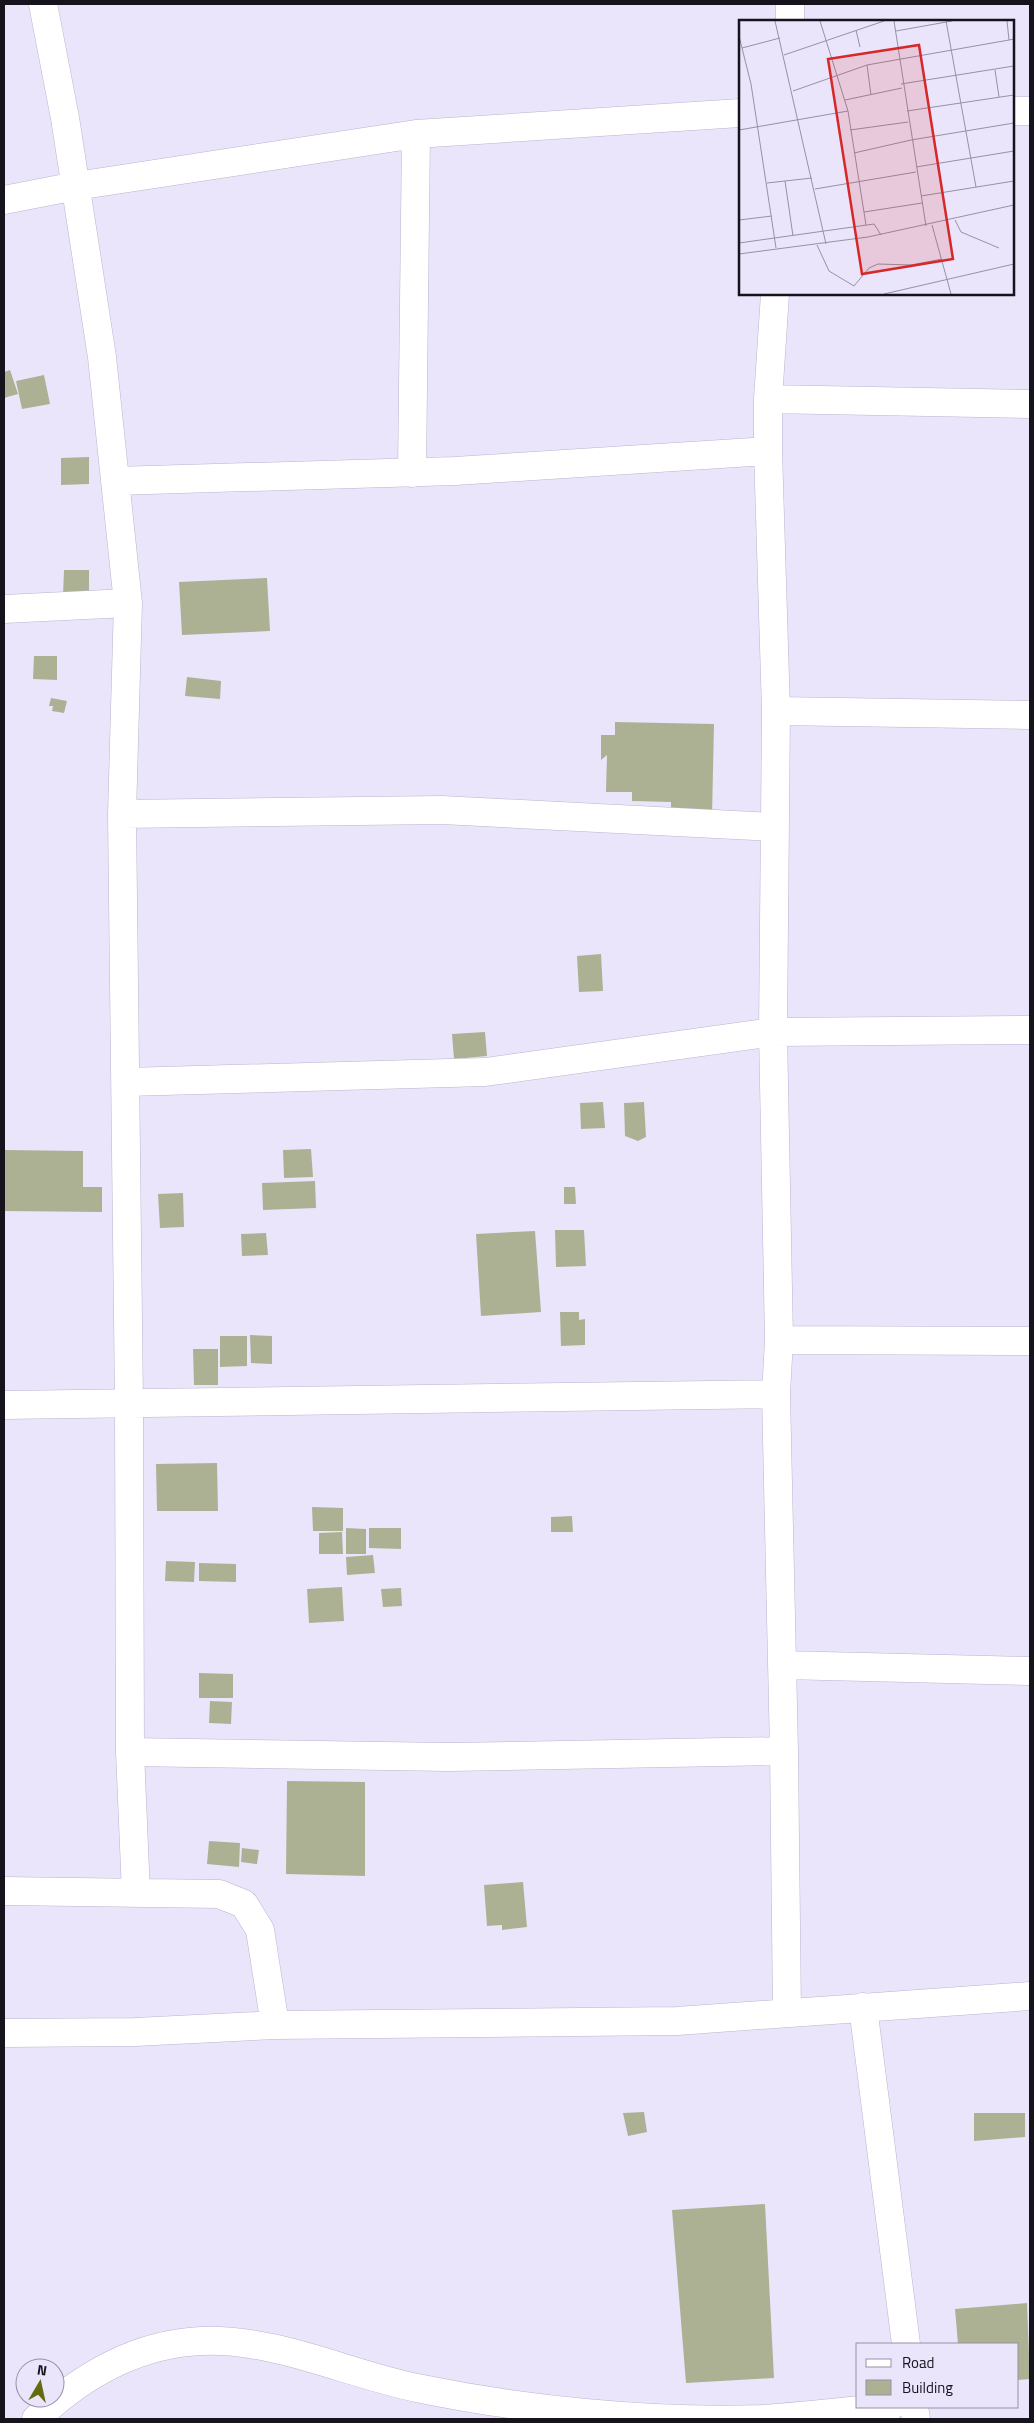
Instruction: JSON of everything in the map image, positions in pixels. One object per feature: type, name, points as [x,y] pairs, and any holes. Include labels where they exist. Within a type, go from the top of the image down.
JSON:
[{"type":"street","points":[[43,4],[76,186],[102,357],[128,603],[122,814],[129,1404],[130,1752],[136,1893]]},
{"type":"street","points":[[790,4],[790,20]]},
{"type":"street","points":[[1014,111],[1030,111]]},
{"type":"street","points":[[4,200],[76,186],[416,134],[739,113]]},
{"type":"street","points":[[412,473],[416,134]]},
{"type":"street","points":[[775,295],[768,399],[768,451],[776,711],[773,827],[773,1032],[779,1340],[776,1394],[783,1665],[787,2013]]},
{"type":"street","points":[[768,399],[1030,404]]},
{"type":"street","points":[[115,482],[412,473],[768,451]]},
{"type":"street","points":[[4,609],[128,603]]},
{"type":"street","points":[[776,711],[1030,715]]},
{"type":"street","points":[[122,814],[442,810],[773,827]]},
{"type":"street","points":[[126,1082],[485,1072],[773,1032],[1030,1030]]},
{"type":"street","points":[[779,1340],[1030,1341]]},
{"type":"street","points":[[4,1405],[452,1397],[776,1394]]},
{"type":"street","points":[[783,1665],[1030,1671]]},
{"type":"street","points":[[130,1752],[449,1757],[784,1751]]},
{"type":"street","points":[[4,1891],[219,1894],[244,1904],[260,1930],[275,2025]]},
{"type":"street","points":[[4,2033],[134,2032],[275,2025],[677,2021],[1030,1996]]},
{"type":"street","points":[[862,2007],[906,2343]]},
{"type":"street","points":[[36,2419],[63,2394],[94,2373],[119,2361],[163,2347],[199,2341],[236,2341],[273,2347],[416,2388],[551,2410],[662,2418],[761,2419],[879,2408]]},
{"type":"building","points":[[10,370],[18,394],[4,398],[4,372]]},
{"type":"building","points":[[44,375],[50,404],[22,409],[16,381]]},
{"type":"building","points":[[89,457],[89,484],[61,485],[61,458]]},
{"type":"building","points":[[64,570],[89,570],[89,596],[63,596]]},
{"type":"building","points":[[267,578],[270,631],[182,635],[179,582]]},
{"type":"building","points":[[34,656],[57,656],[57,680],[33,679]]},
{"type":"building","points":[[187,677],[221,681],[220,699],[185,696]]},
{"type":"building","points":[[51,698],[67,701],[64,713],[52,711],[53,706],[49,706]]},
{"type":"building","points":[[615,722],[714,724],[712,817],[671,816],[671,802],[632,801],[632,792],[606,792],[607,755],[601,760],[601,735],[615,735]]},
{"type":"building","points":[[601,954],[603,991],[579,992],[577,956]]},
{"type":"building","points":[[485,1032],[487,1056],[454,1059],[452,1034]]},
{"type":"building","points":[[603,1102],[605,1128],[581,1129],[580,1103]]},
{"type":"building","points":[[644,1102],[646,1137],[638,1141],[625,1136],[624,1103]]},
{"type":"building","points":[[311,1149],[313,1177],[284,1178],[283,1150]]},
{"type":"building","points":[[4,1150],[83,1151],[83,1187],[102,1187],[102,1212],[4,1211]]},
{"type":"building","points":[[315,1181],[316,1208],[263,1210],[262,1183]]},
{"type":"building","points":[[564,1187],[575,1187],[576,1204],[564,1204]]},
{"type":"building","points":[[183,1193],[184,1227],[160,1228],[158,1194]]},
{"type":"building","points":[[555,1230],[584,1230],[586,1266],[556,1267]]},
{"type":"building","points":[[535,1231],[541,1312],[481,1316],[476,1234]]},
{"type":"building","points":[[266,1233],[268,1255],[242,1256],[241,1234]]},
{"type":"building","points":[[560,1312],[579,1312],[579,1320],[585,1319],[585,1345],[561,1346]]},
{"type":"building","points":[[250,1335],[272,1336],[272,1364],[251,1363]]},
{"type":"building","points":[[220,1336],[247,1336],[247,1366],[220,1367]]},
{"type":"building","points":[[193,1349],[218,1349],[218,1385],[194,1385]]},
{"type":"building","points":[[217,1463],[218,1511],[157,1511],[156,1464]]},
{"type":"building","points":[[312,1507],[343,1508],[343,1531],[313,1531]]},
{"type":"building","points":[[572,1516],[573,1532],[551,1532],[551,1517]]},
{"type":"building","points":[[346,1528],[366,1529],[366,1554],[346,1554]]},
{"type":"building","points":[[369,1528],[401,1528],[401,1549],[369,1548]]},
{"type":"building","points":[[342,1532],[343,1554],[319,1554],[319,1533]]},
{"type":"building","points":[[373,1555],[375,1573],[347,1575],[346,1557]]},
{"type":"building","points":[[166,1561],[195,1562],[194,1582],[165,1581]]},
{"type":"building","points":[[199,1563],[236,1564],[236,1582],[199,1581]]},
{"type":"building","points":[[342,1587],[344,1621],[309,1623],[307,1589]]},
{"type":"building","points":[[401,1588],[402,1606],[383,1607],[381,1589]]},
{"type":"building","points":[[199,1673],[233,1674],[233,1698],[199,1698]]},
{"type":"building","points":[[210,1701],[232,1702],[231,1724],[209,1723]]},
{"type":"building","points":[[287,1781],[365,1782],[365,1876],[286,1874]]},
{"type":"building","points":[[209,1841],[240,1843],[239,1867],[207,1864]]},
{"type":"building","points":[[242,1848],[259,1850],[257,1864],[241,1862]]},
{"type":"building","points":[[523,1882],[527,1927],[502,1930],[502,1925],[487,1926],[484,1885]]},
{"type":"building","points":[[644,2112],[647,2132],[628,2136],[623,2113]]},
{"type":"building","points":[[974,2113],[1025,2113],[1025,2137],[974,2141]]},
{"type":"building","points":[[765,2204],[774,2378],[686,2383],[672,2210]]},
{"type":"building","points":[[1027,2303],[1030,2379],[1019,2380],[1019,2343],[958,2343],[955,2309]]}]
